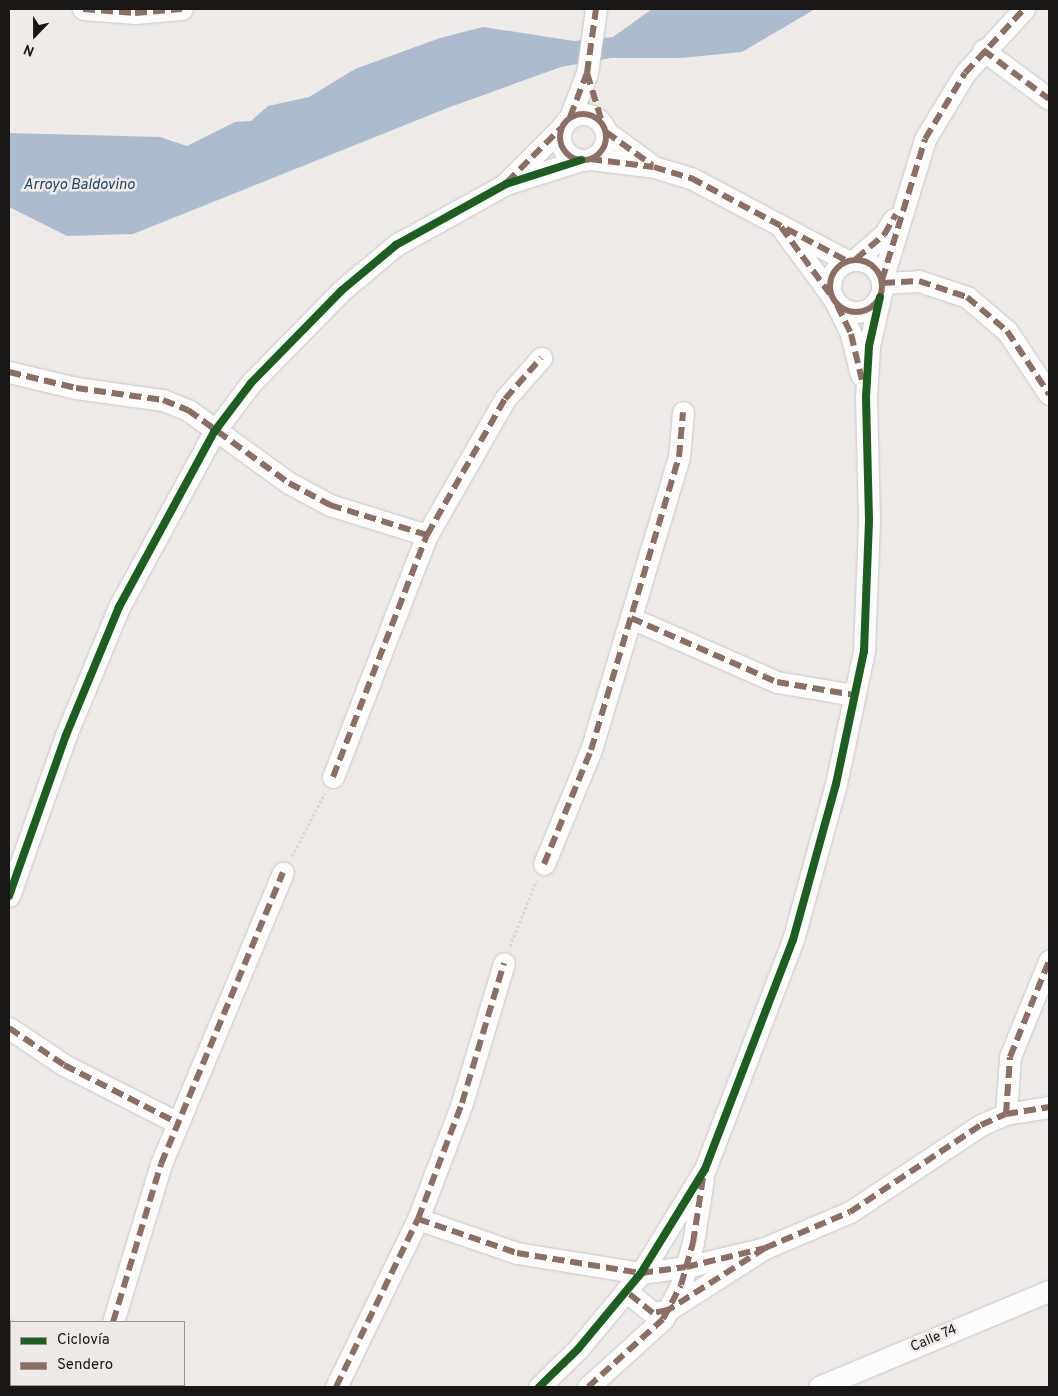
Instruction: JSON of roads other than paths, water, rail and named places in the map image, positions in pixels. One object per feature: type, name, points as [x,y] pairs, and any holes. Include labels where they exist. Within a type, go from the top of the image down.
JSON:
[{"type":"street","points":[[83,9],[135,13],[182,9]]},
{"type":"street","points":[[539,1387],[578,1348],[641,1272],[704,1169],[793,940],[836,784],[864,651],[869,520],[866,398],[869,346],[882,287],[903,203],[925,139],[943,105],[983,50],[1024,9]]},
{"type":"street","points":[[595,17],[587,72],[566,122],[561,145],[565,152],[585,160],[654,167],[691,178],[779,225],[852,260],[872,265],[882,287]]},
{"type":"street","points":[[983,50],[1049,99]]},
{"type":"street","points":[[9,896],[66,735],[119,607],[214,432],[251,383],[342,291],[396,245],[506,184],[585,160],[602,151],[604,127],[587,72]]},
{"type":"street","points":[[506,184],[566,122],[590,114],[654,167]]},
{"type":"street","points":[[834,300],[834,271],[852,260],[884,234],[903,203]]},
{"type":"street","points":[[779,225],[834,300],[851,334],[866,398]]},
{"type":"street","points":[[834,300],[851,312],[860,312],[882,287],[919,281],[967,297],[1007,332],[1049,394]]},
{"type":"street","points":[[333,777],[427,534],[505,399],[541,358]]},
{"type":"street","points":[[9,372],[76,388],[163,400],[188,410],[214,432],[289,483],[330,505],[427,534]]},
{"type":"street","points":[[544,864],[591,750],[679,457],[683,412]]},
{"type":"street","points":[[631,618],[777,682],[854,695]]},
{"type":"street","points":[[113,1321],[161,1164],[283,872]]},
{"type":"street","points":[[1006,1114],[1010,1057],[1049,961]]},
{"type":"street","points":[[336,1387],[418,1219],[462,1103],[504,963]]},
{"type":"street","points":[[9,1028],[64,1065],[178,1123]]},
{"type":"street","points":[[418,1219],[517,1253],[641,1272],[686,1267],[765,1248],[850,1212],[981,1125],[1006,1114],[1049,1107]]},
{"type":"street","points":[[588,1387],[663,1319],[668,1310],[686,1267],[704,1169]]},
{"type":"street","points":[[626,1291],[653,1313],[668,1310],[765,1248]]},
{"type":"street","name":"Calle 74","points":[[819,1387],[1049,1291]]},
{"type":"water","name":"Arroyo Baldovino","points":[[652,9],[815,9],[742,52],[681,58],[611,58],[561,67],[450,107],[133,234],[67,236],[9,207],[9,133],[160,137],[187,146],[235,122],[251,121],[268,106],[309,97],[355,69],[440,38],[483,27],[574,41],[613,37]]}]
